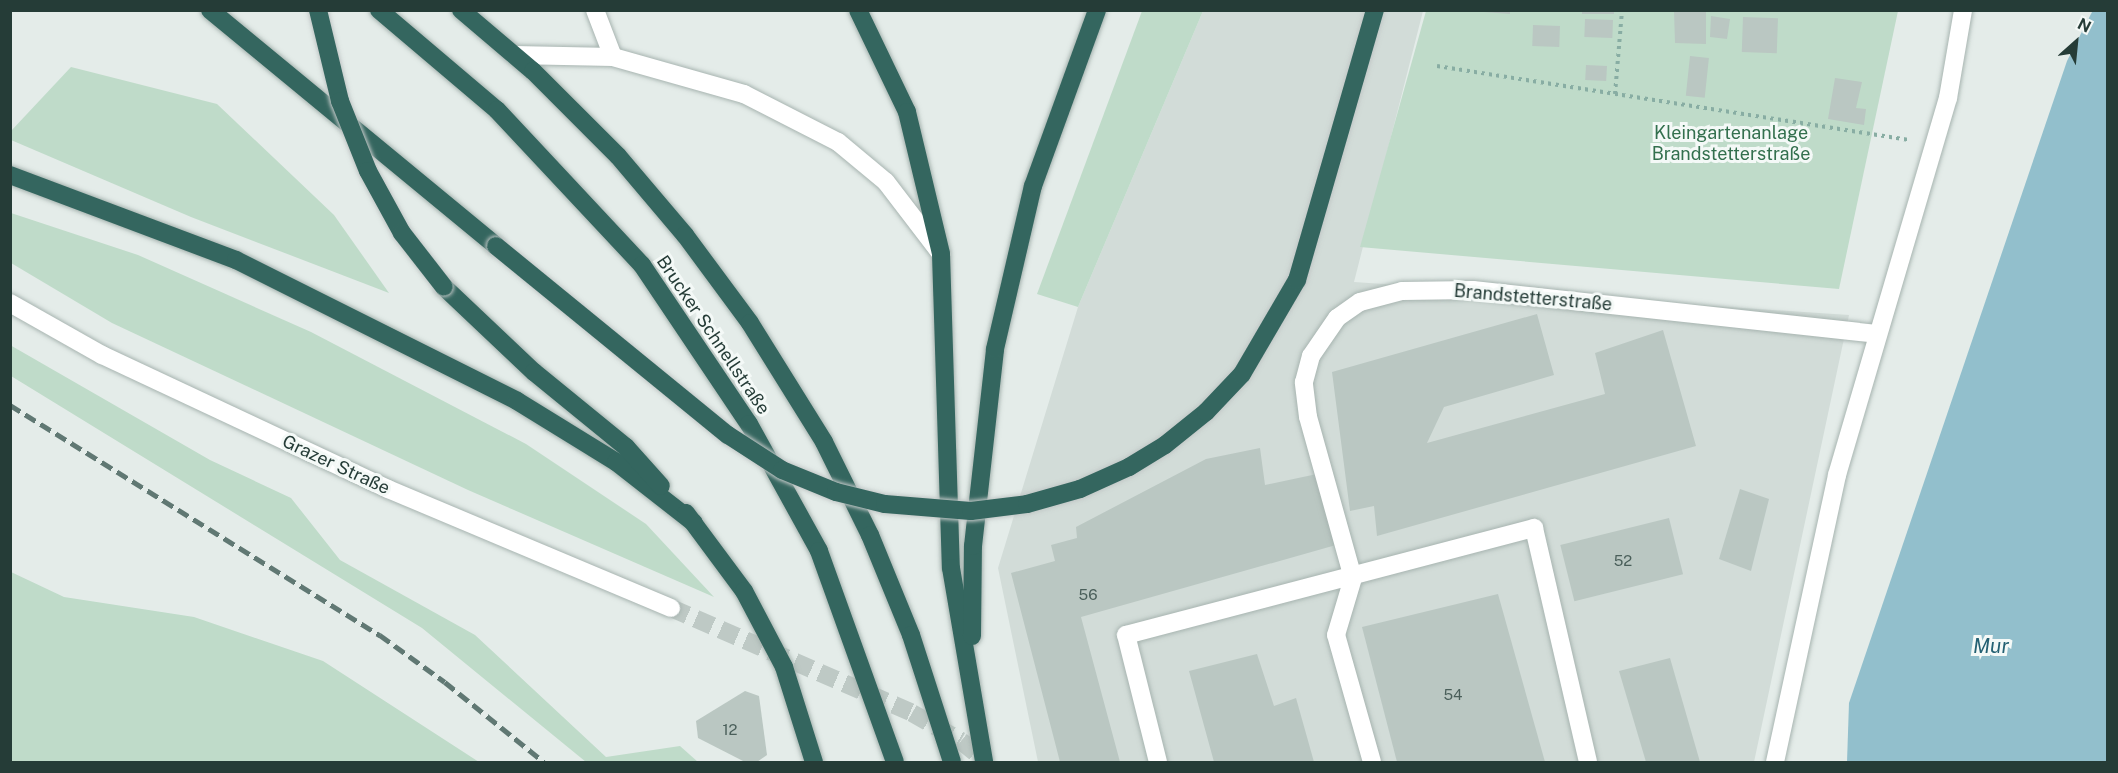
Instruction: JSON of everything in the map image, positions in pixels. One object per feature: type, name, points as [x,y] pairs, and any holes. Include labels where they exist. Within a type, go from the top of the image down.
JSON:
[{"type":"highway","points":[[210,10],[728,435],[782,470],[836,492],[885,504],[971,511],[1027,504],[1080,489],[1129,467],[1166,445],[1206,412],[1242,374],[1297,280],[1375,10]]},
{"type":"highway","points":[[318,10],[339,101],[368,171],[402,233],[444,287],[534,372],[626,447],[694,523],[744,591],[784,667],[814,762]]},
{"type":"highway","name":"Brucker Schnellstraße","points":[[379,10],[497,110],[642,265],[749,424],[819,551],[895,762]]},
{"type":"highway","name":"Brucker Schnellstraße","points":[[461,10],[514,55],[618,156],[685,236],[763,343],[824,442],[870,536],[911,635],[952,762]]},
{"type":"highway","points":[[858,10],[908,111],[941,254],[951,568],[972,680],[984,762]]},
{"type":"highway","points":[[972,680],[973,546],[995,349],[1033,186],[1097,10]]},
{"type":"highway","points":[[10,175],[51,188],[236,260],[518,401],[615,462],[694,523]]},
{"type":"street","points":[[595,10],[613,57]]},
{"type":"street","points":[[1775,762],[1837,475],[1948,98],[1963,10]]},
{"type":"street","points":[[514,55],[613,57],[744,94],[838,142],[886,182],[941,254]]},
{"type":"street","name":"Brandstetterstraße","points":[[1353,578],[1308,417],[1304,382],[1311,356],[1326,333],[1337,318],[1360,302],[1402,291],[1473,290],[1877,334]]},
{"type":"street","name":"Grazer Straße","points":[[10,303],[102,355],[388,489],[671,608]]},
{"type":"street","points":[[1158,762],[1126,635],[1353,578],[1534,528],[1588,762]]},
{"type":"street","points":[[1353,578],[1336,635],[1372,762]]},
{"type":"path","points":[[1615,94],[1622,10]]},
{"type":"path","points":[[1437,66],[1934,144]]},
{"type":"shaded area","points":[[1203,11],[1423,11],[1354,282],[1849,315],[1754,762],[1038,762],[998,568],[1078,307]]},
{"type":"green space","points":[[1142,11],[1203,11],[1078,307],[1037,294]]},
{"type":"green space","name":"Kleingartenanlage Brandstetterstraße","points":[[1426,11],[1898,11],[1839,289],[1360,247]]},
{"type":"green space","points":[[71,67],[217,104],[334,215],[389,293],[191,217],[11,140],[11,131]]},
{"type":"green space","points":[[11,213],[138,255],[311,332],[526,444],[646,524],[714,597],[468,490],[112,323],[11,263]]},
{"type":"green space","points":[[10,345],[210,460],[291,498],[340,560],[475,635],[606,757],[680,746],[698,762],[586,762],[422,628],[11,376]]},
{"type":"green space","points":[[11,572],[64,597],[194,617],[323,661],[479,762],[11,762]]},
{"type":"water","name":"Mur","points":[[2093,10],[2108,11],[2107,762],[1847,762],[1849,703],[2067,61]]},
{"type":"building","points":[[1458,10],[1510,10],[1510,14]]},
{"type":"building","points":[[1582,10],[1614,10],[1614,14],[1582,14]]},
{"type":"building","points":[[1706,10],[1706,44],[1675,43],[1674,11]]},
{"type":"building","points":[[1711,16],[1730,19],[1727,39],[1710,37]]},
{"type":"building","points":[[1743,17],[1778,18],[1777,53],[1742,52]]},
{"type":"building","points":[[1585,19],[1613,20],[1612,38],[1584,37]]},
{"type":"building","points":[[1533,25],[1560,26],[1559,47],[1532,46]]},
{"type":"building","points":[[1690,56],[1709,58],[1705,98],[1686,96]]},
{"type":"building","points":[[1586,65],[1607,66],[1606,81],[1585,80]]},
{"type":"building","points":[[1835,78],[1862,82],[1856,108],[1866,109],[1864,125],[1828,119]]},
{"type":"building","points":[[1537,314],[1554,375],[1444,407],[1427,443],[1605,394],[1595,353],[1663,330],[1696,446],[1377,536],[1374,506],[1350,511],[1332,372]]},
{"type":"building","points":[[1260,448],[1265,485],[1317,474],[1336,545],[1081,617],[1120,762],[1060,762],[1011,573],[1055,561],[1051,545],[1077,538],[1076,527],[1206,459]]},
{"type":"building","points":[[1740,489],[1769,499],[1751,571],[1719,559]]},
{"type":"building","points":[[1669,518],[1683,574],[1574,601],[1560,545]]},
{"type":"building","points":[[1498,594],[1545,762],[1397,762],[1362,627]]},
{"type":"building","points":[[1257,654],[1274,706],[1296,698],[1314,762],[1214,762],[1189,671]]},
{"type":"building","points":[[1670,658],[1700,762],[1646,762],[1619,671]]},
{"type":"building","points":[[745,691],[759,696],[767,755],[757,762],[745,762],[698,738],[696,721]]},
{"type":"tunnel","points":[[671,608],[912,713],[961,741],[987,762]]},
{"type":"railway","points":[[10,405],[380,635],[445,682],[544,762]]}]
